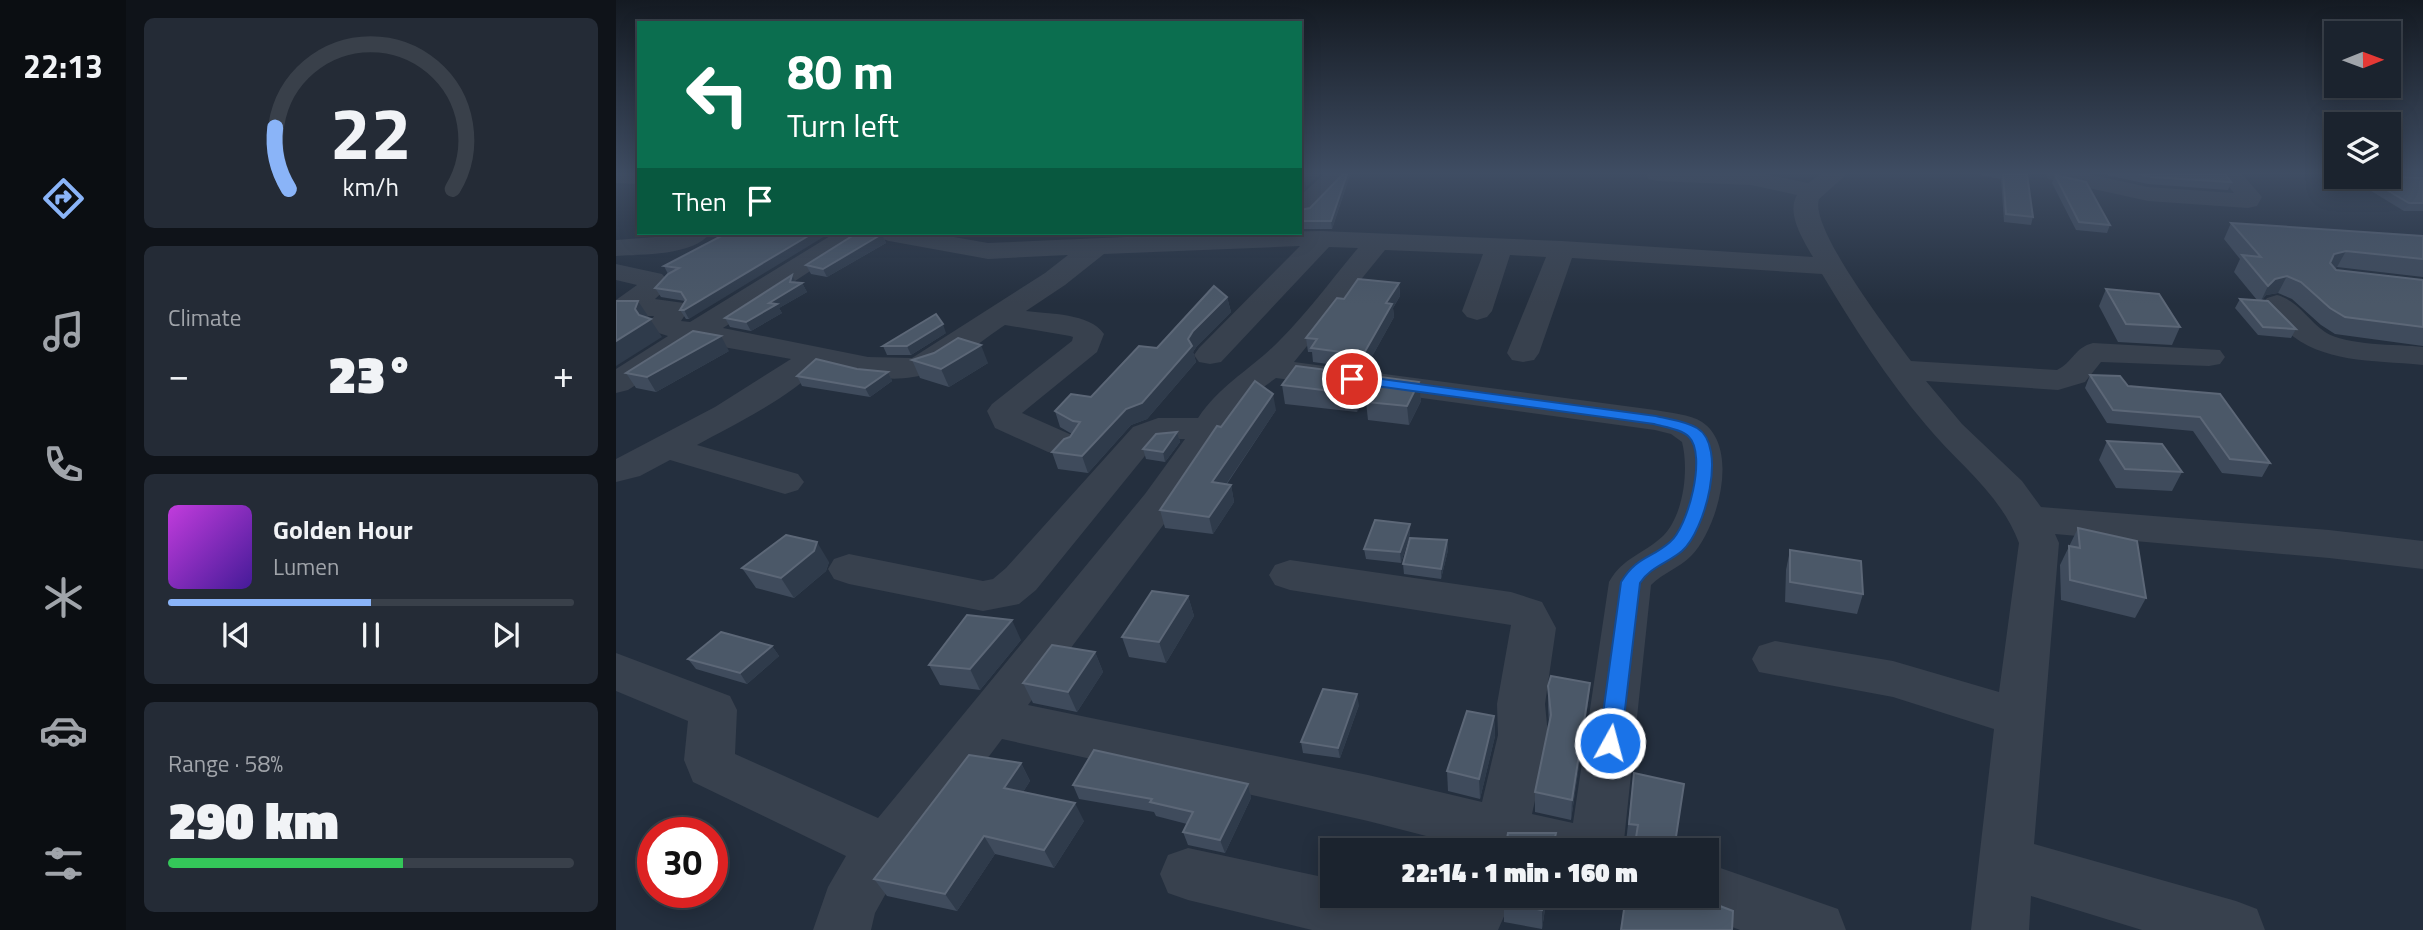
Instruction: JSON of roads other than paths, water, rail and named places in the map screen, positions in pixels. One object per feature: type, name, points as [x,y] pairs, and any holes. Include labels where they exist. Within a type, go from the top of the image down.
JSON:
[{"type":"street","points":[[1806,217],[1831,266],[1901,370],[1936,415],[2015,496],[2032,519],[2039,543],[2000,930]]},
{"type":"street","points":[[617,255],[671,244],[692,235]]},
{"type":"street","points":[[616,383],[849,235]]},
{"type":"street","points":[[911,235],[956,239],[988,251],[1078,242],[1275,235],[1831,266]]},
{"type":"street","points":[[1210,355],[1322,239]]},
{"type":"street","points":[[622,309],[674,309],[663,326],[888,370],[905,371],[923,365],[1055,279],[1078,242]]},
{"type":"street","points":[[842,930],[853,897],[865,876],[1159,503],[1224,405],[1242,387],[1270,368],[1323,311],[1377,242]]},
{"type":"street","points":[[1477,311],[1499,247]]},
{"type":"street","points":[[1523,353],[1562,249]]},
{"type":"street","points":[[617,255],[657,284],[622,309]]},
{"type":"street","points":[[2277,304],[2315,339],[2337,348],[2423,356]]},
{"type":"street","points":[[998,316],[1078,328],[1089,334],[1086,345],[1004,411],[1007,421],[1061,444]]},
{"type":"street","points":[[1901,370],[2058,380],[2073,377],[2081,371],[2085,359],[2093,352],[2209,357]]},
{"type":"street","points":[[616,471],[667,448],[802,368],[811,360],[813,354]]},
{"type":"street","points":[[1270,368],[1656,420],[1693,431],[1702,444],[1704,456],[1698,508],[1691,528],[1676,547],[1640,568],[1630,582],[1598,838]]},
{"type":"street","points":[[849,569],[983,596],[1004,593],[1021,579],[1145,434],[1158,428],[1207,429]]},
{"type":"street","points":[[667,448],[785,482]]},
{"type":"street","points":[[2032,519],[2329,544],[2423,555]]},
{"type":"street","points":[[1290,575],[1511,608],[1525,611],[1531,617],[1534,628],[1521,704],[1523,735],[1499,838]]},
{"type":"street","points":[[1775,659],[1893,678],[2021,718]]},
{"type":"street","points":[[616,671],[713,710],[713,727],[707,752],[710,767],[886,848]]},
{"type":"street","points":[[990,717],[1368,798],[1493,838]]},
{"type":"street","points":[[2006,862],[2236,930]]},
{"type":"street","points":[[1188,874],[1320,904]]},
{"type":"street","points":[[1719,895],[1817,930]]},
{"type":"street","points":[[1337,908],[1434,930],[1464,926],[1479,908]]}]
